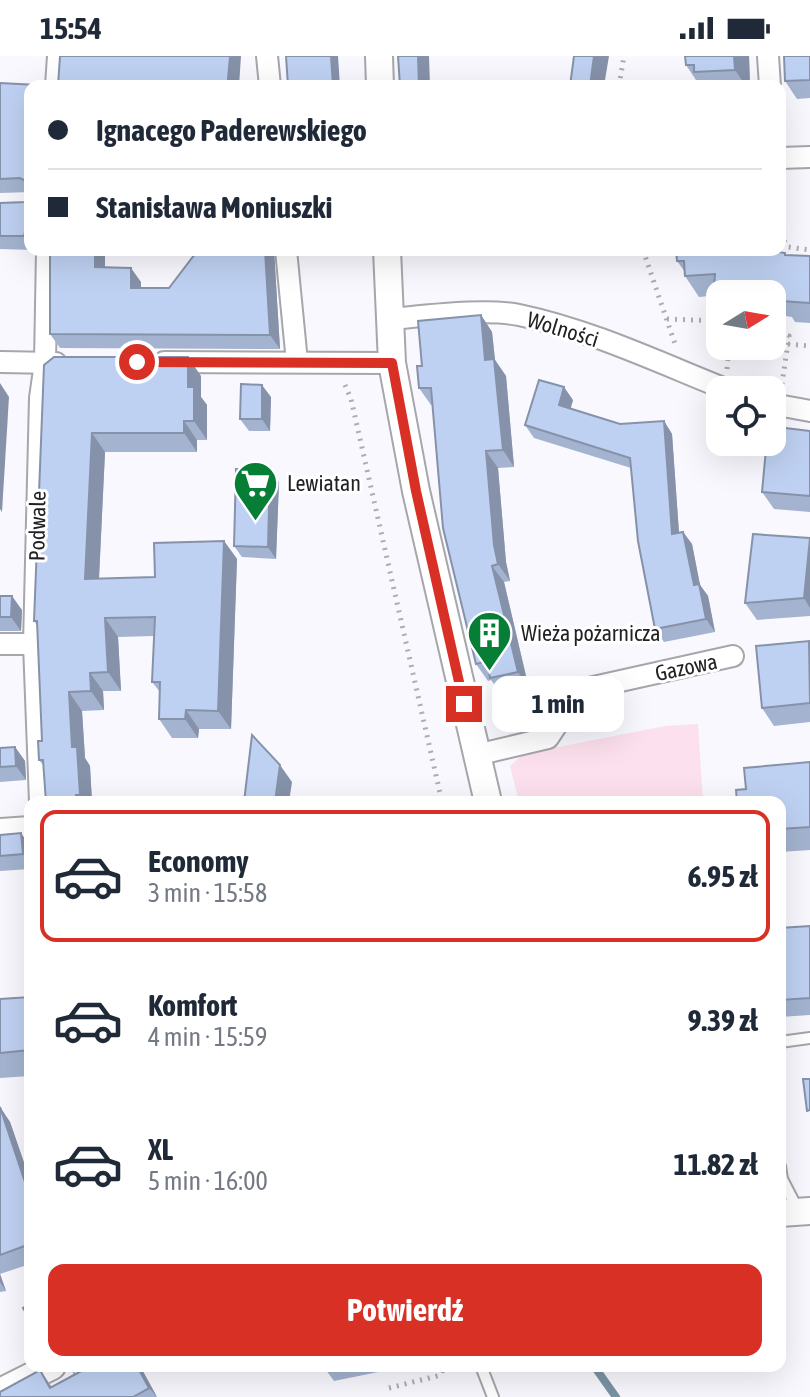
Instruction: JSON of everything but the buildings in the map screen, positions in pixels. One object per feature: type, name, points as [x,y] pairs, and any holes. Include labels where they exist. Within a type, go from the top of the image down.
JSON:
[{"type":"street","points":[[56,80],[58,56]]},
{"type":"street","points":[[267,56],[269,80]]},
{"type":"street","points":[[379,56],[380,80]]},
{"type":"street","points":[[768,56],[770,80]]},
{"type":"street","points":[[786,158],[810,157]]},
{"type":"street","name":"Podwale","points":[[40,796],[34,644],[47,256]]},
{"type":"street","points":[[287,256],[297,362]]},
{"type":"street","points":[[387,256],[392,363],[416,491],[486,796]]},
{"type":"street","name":"Wolności","points":[[390,319],[440,314],[517,314],[586,334],[685,373],[706,376]]},
{"type":"street","points":[[0,362],[81,362]]},
{"type":"street","points":[[143,362],[392,363]]},
{"type":"street","points":[[786,407],[810,411]]},
{"type":"street","points":[[0,644],[34,644]]},
{"type":"street","name":"Gazowa","points":[[476,755],[548,738],[580,690],[733,656]]},
{"type":"street","points":[[0,829],[24,827]]},
{"type":"street","points":[[0,1392],[40,1372]]},
{"type":"lane","points":[[786,1041],[810,1038]]},
{"type":"lane","points":[[786,1188],[796,1212]]},
{"type":"lane","points":[[483,1372],[493,1397]]},
{"type":"path","points":[[620,80],[624,56]]},
{"type":"path","points":[[786,244],[795,249],[810,250]]},
{"type":"path","points":[[794,259],[795,249]]},
{"type":"path","points":[[645,256],[685,373]]},
{"type":"path","points":[[667,319],[706,320]]},
{"type":"path","points":[[783,376],[789,336],[786,336]]},
{"type":"path","points":[[788,344],[810,346]]},
{"type":"path","points":[[343,380],[351,399],[441,796]]},
{"type":"path","points":[[389,1388],[441,1375],[442,1372]]},
{"type":"shaded area","points":[[698,724],[703,796],[518,796],[510,766],[523,754],[665,726]]},
{"type":"waterway","points":[[598,1372],[616,1397]]},
{"type":"place","name":"Lewiatan","points":[[256,522]]},
{"type":"place","name":"Wieża pożarnicza","points":[[490,672]]},
{"type":"route","points":[[137,362],[392,363],[416,491],[464,704]]}]
